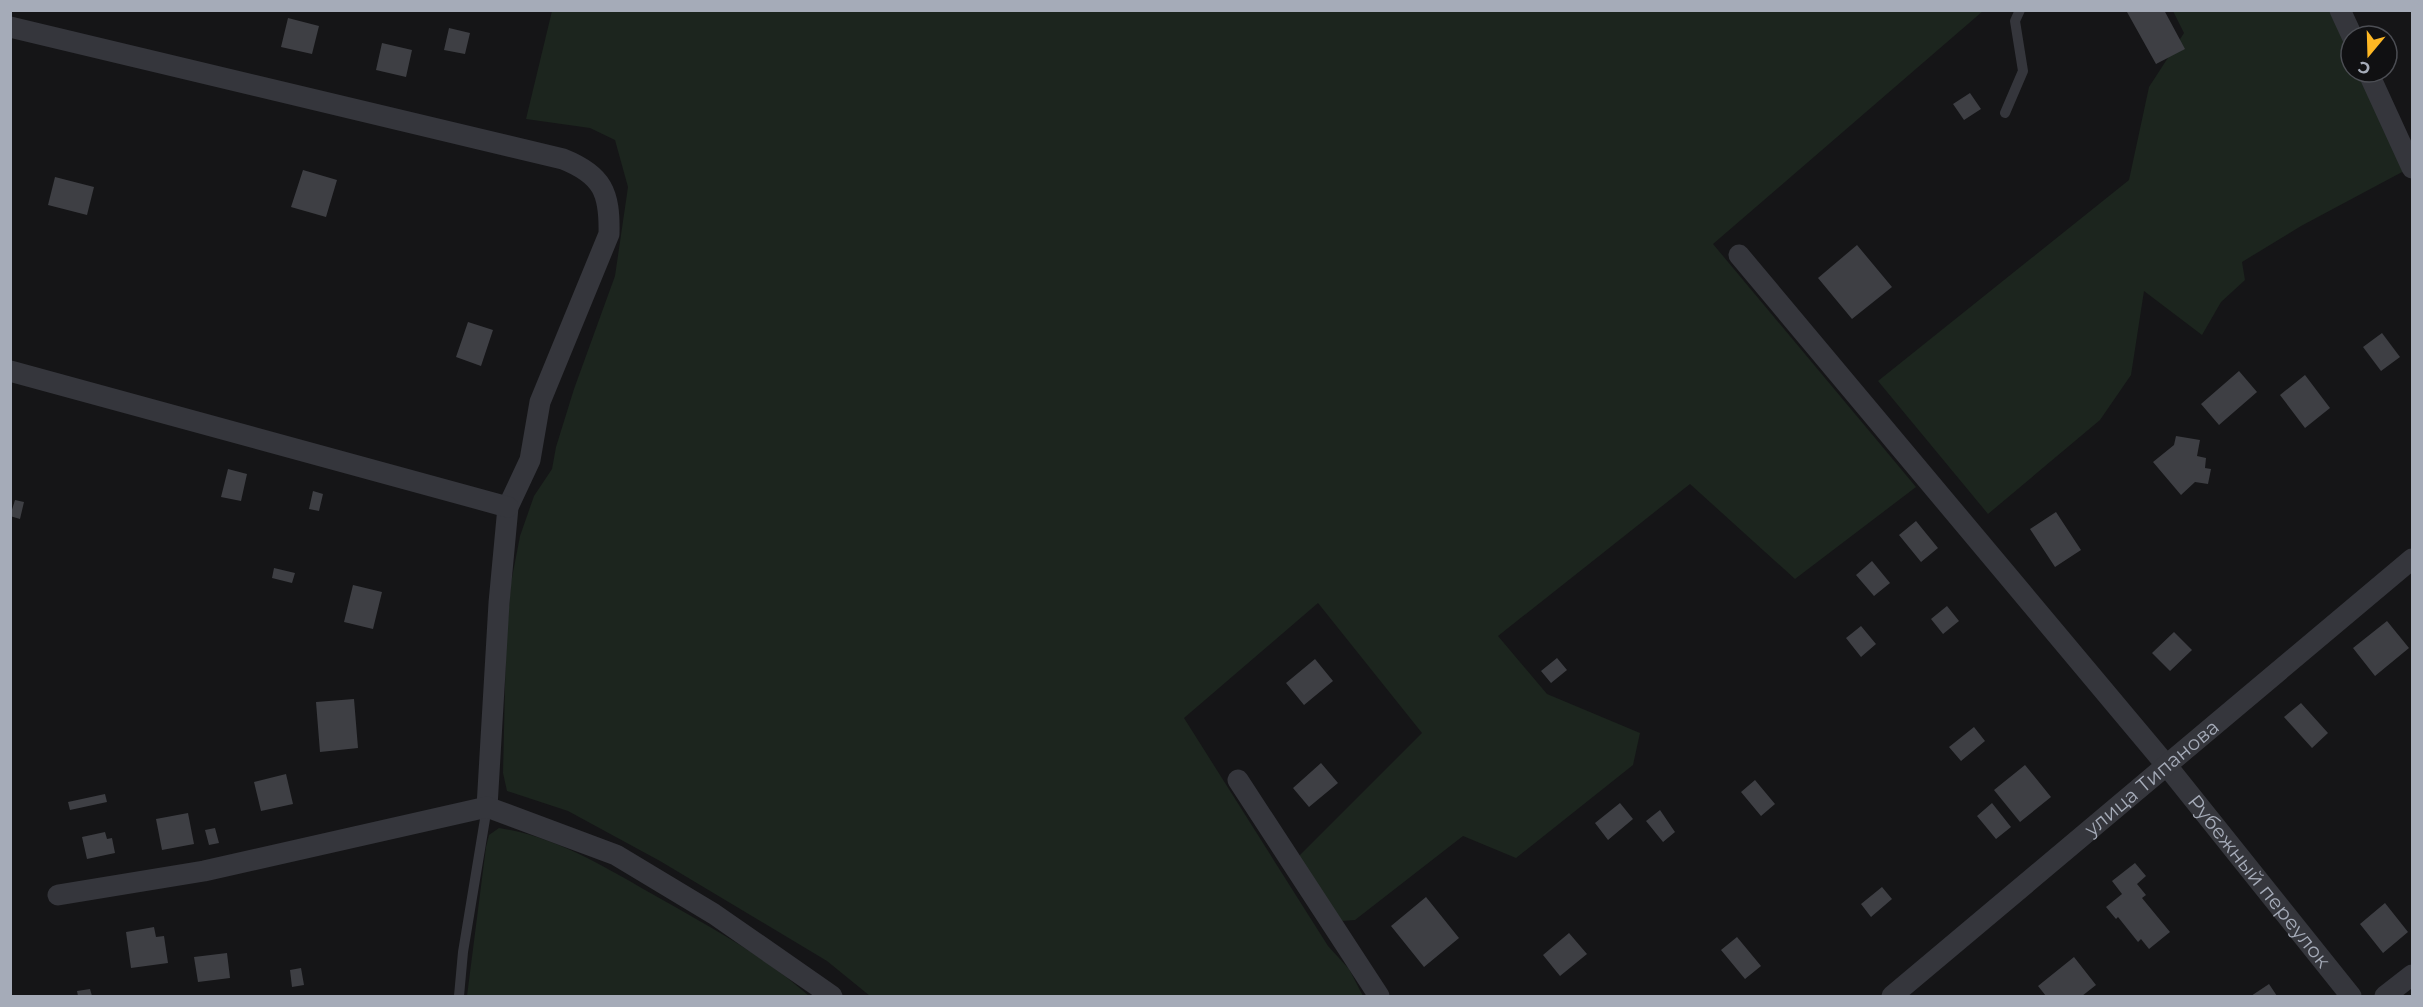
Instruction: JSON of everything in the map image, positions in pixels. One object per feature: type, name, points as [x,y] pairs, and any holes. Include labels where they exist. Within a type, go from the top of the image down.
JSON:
[{"type":"street","points":[[2340,10],[2346,24]]},
{"type":"street","points":[[10,27],[563,159],[581,166],[597,179],[609,207],[609,234],[540,402],[530,460],[508,507],[499,603],[487,807]]},
{"type":"street","points":[[2374,84],[2412,168]]},
{"type":"street","name":"Рубежный переулок","points":[[1739,255],[2167,766],[2351,996]]},
{"type":"street","points":[[10,371],[508,507]]},
{"type":"street","name":"улица Типанова","points":[[1892,996],[2412,559]]},
{"type":"street","points":[[1238,780],[1379,996]]},
{"type":"street","points":[[57,895],[204,871],[487,807],[616,855],[714,914],[832,996]]},
{"type":"street","points":[[2385,996],[2412,975]]},
{"type":"lane","points":[[2005,112],[2023,71],[2015,21],[2020,10]]},
{"type":"lane","points":[[459,996],[463,952],[487,807]]},
{"type":"shaded area","points":[[552,11],[1983,11],[1713,244],[1916,487],[1795,579],[1690,484],[1498,636],[1547,694],[1640,733],[1633,765],[1516,858],[1463,836],[1355,920],[1342,921],[1296,859],[1422,733],[1318,603],[1184,718],[1328,946],[1349,969],[1363,996],[870,996],[827,961],[660,861],[568,811],[507,791],[503,773],[506,643],[511,583],[520,536],[534,496],[552,469],[556,447],[574,389],[615,276],[628,187],[615,140],[590,128],[526,119]]},
{"type":"shaded area","points":[[2173,11],[2330,11],[2339,31],[2339,84],[2364,84],[2404,171],[2301,226],[2242,262],[2245,280],[2221,302],[2202,335],[2144,291],[2131,375],[2100,420],[1988,514],[1878,381],[2129,180],[2149,87],[2184,33]]},
{"type":"shaded area","points":[[499,828],[543,839],[602,866],[738,944],[775,968],[809,996],[467,996],[486,847],[489,835]]},
{"type":"building","points":[[2130,10],[2164,10],[2185,49],[2156,64],[2127,12]]},
{"type":"building","points":[[288,18],[319,26],[312,54],[281,47]]},
{"type":"building","points":[[449,28],[470,33],[465,54],[444,50]]},
{"type":"building","points":[[382,43],[412,50],[406,77],[376,70]]},
{"type":"building","points":[[1970,93],[1981,109],[1964,120],[1953,104]]},
{"type":"building","points":[[303,170],[337,180],[326,217],[291,207]]},
{"type":"building","points":[[55,177],[94,187],[87,215],[48,205]]},
{"type":"building","points":[[1857,245],[1892,287],[1852,319],[1818,278]]},
{"type":"building","points":[[468,322],[493,330],[481,366],[456,357]]},
{"type":"building","points":[[2382,333],[2400,357],[2381,371],[2363,347]]},
{"type":"building","points":[[2239,371],[2257,392],[2219,425],[2201,404]]},
{"type":"building","points":[[2305,375],[2330,408],[2305,428],[2280,395]]},
{"type":"building","points":[[2176,436],[2200,440],[2197,456],[2206,458],[2205,468],[2211,469],[2208,484],[2195,482],[2181,495],[2153,462],[2174,445]]},
{"type":"building","points":[[228,469],[247,474],[241,501],[221,497]]},
{"type":"building","points":[[313,491],[323,494],[319,511],[309,509]]},
{"type":"building","points":[[15,500],[24,502],[20,519],[10,516]]},
{"type":"building","points":[[2056,512],[2081,550],[2055,567],[2030,529]]},
{"type":"building","points":[[1916,521],[1938,548],[1921,562],[1899,535]]},
{"type":"building","points":[[1872,561],[1890,583],[1874,596],[1856,575]]},
{"type":"building","points":[[274,568],[295,573],[292,583],[272,578]]},
{"type":"building","points":[[353,585],[382,592],[373,629],[344,622]]},
{"type":"building","points":[[1947,606],[1959,621],[1943,634],[1931,619]]},
{"type":"building","points":[[2387,621],[2409,648],[2375,676],[2353,648]]},
{"type":"building","points":[[1861,626],[1876,644],[1861,657],[1846,638]]},
{"type":"building","points":[[2174,632],[2192,650],[2170,671],[2152,653]]},
{"type":"building","points":[[1557,658],[1567,670],[1551,683],[1541,671]]},
{"type":"building","points":[[1315,659],[1333,681],[1304,705],[1286,683]]},
{"type":"building","points":[[354,699],[358,748],[320,752],[316,702]]},
{"type":"building","points":[[2301,703],[2328,733],[2312,748],[2284,717]]},
{"type":"building","points":[[1974,727],[1985,741],[1961,761],[1949,747]]},
{"type":"building","points":[[1321,763],[1338,783],[1309,807],[1293,788]]},
{"type":"building","points":[[2025,765],[2051,797],[2020,822],[1994,790]]},
{"type":"building","points":[[286,774],[293,804],[261,811],[254,782]]},
{"type":"building","points":[[1755,780],[1775,804],[1761,816],[1741,792]]},
{"type":"building","points":[[105,794],[107,802],[70,810],[68,802]]},
{"type":"building","points":[[1620,803],[1633,819],[1608,840],[1595,823]]},
{"type":"building","points":[[1992,803],[2011,827],[1996,839],[1977,816]]},
{"type":"building","points":[[1660,810],[1675,832],[1663,842],[1646,821]]},
{"type":"building","points":[[188,813],[194,844],[162,850],[156,819]]},
{"type":"building","points":[[215,828],[219,843],[209,845],[205,830]]},
{"type":"building","points":[[105,832],[107,839],[112,838],[115,853],[87,859],[82,837]]},
{"type":"building","points":[[2135,863],[2146,876],[2137,884],[2146,895],[2142,898],[2170,932],[2149,949],[2141,939],[2138,942],[2118,917],[2116,919],[2106,907],[2122,894],[2112,881]]},
{"type":"building","points":[[1882,887],[1892,899],[1871,917],[1861,904]]},
{"type":"building","points":[[1426,897],[1459,938],[1424,967],[1391,926]]},
{"type":"building","points":[[2385,903],[2408,932],[2383,953],[2360,924]]},
{"type":"building","points":[[154,927],[156,937],[164,936],[168,963],[131,968],[126,932]]},
{"type":"building","points":[[1569,933],[1587,954],[1560,976],[1543,955]]},
{"type":"building","points":[[1737,937],[1761,966],[1745,979],[1721,950]]},
{"type":"building","points":[[227,953],[230,978],[198,982],[194,957]]},
{"type":"building","points":[[2074,957],[2096,985],[2082,996],[2046,996],[2038,986]]},
{"type":"building","points":[[301,968],[304,985],[292,987],[290,970]]},
{"type":"building","points":[[2269,984],[2277,996],[2251,996]]},
{"type":"building","points":[[90,989],[92,996],[78,996],[77,991]]}]
